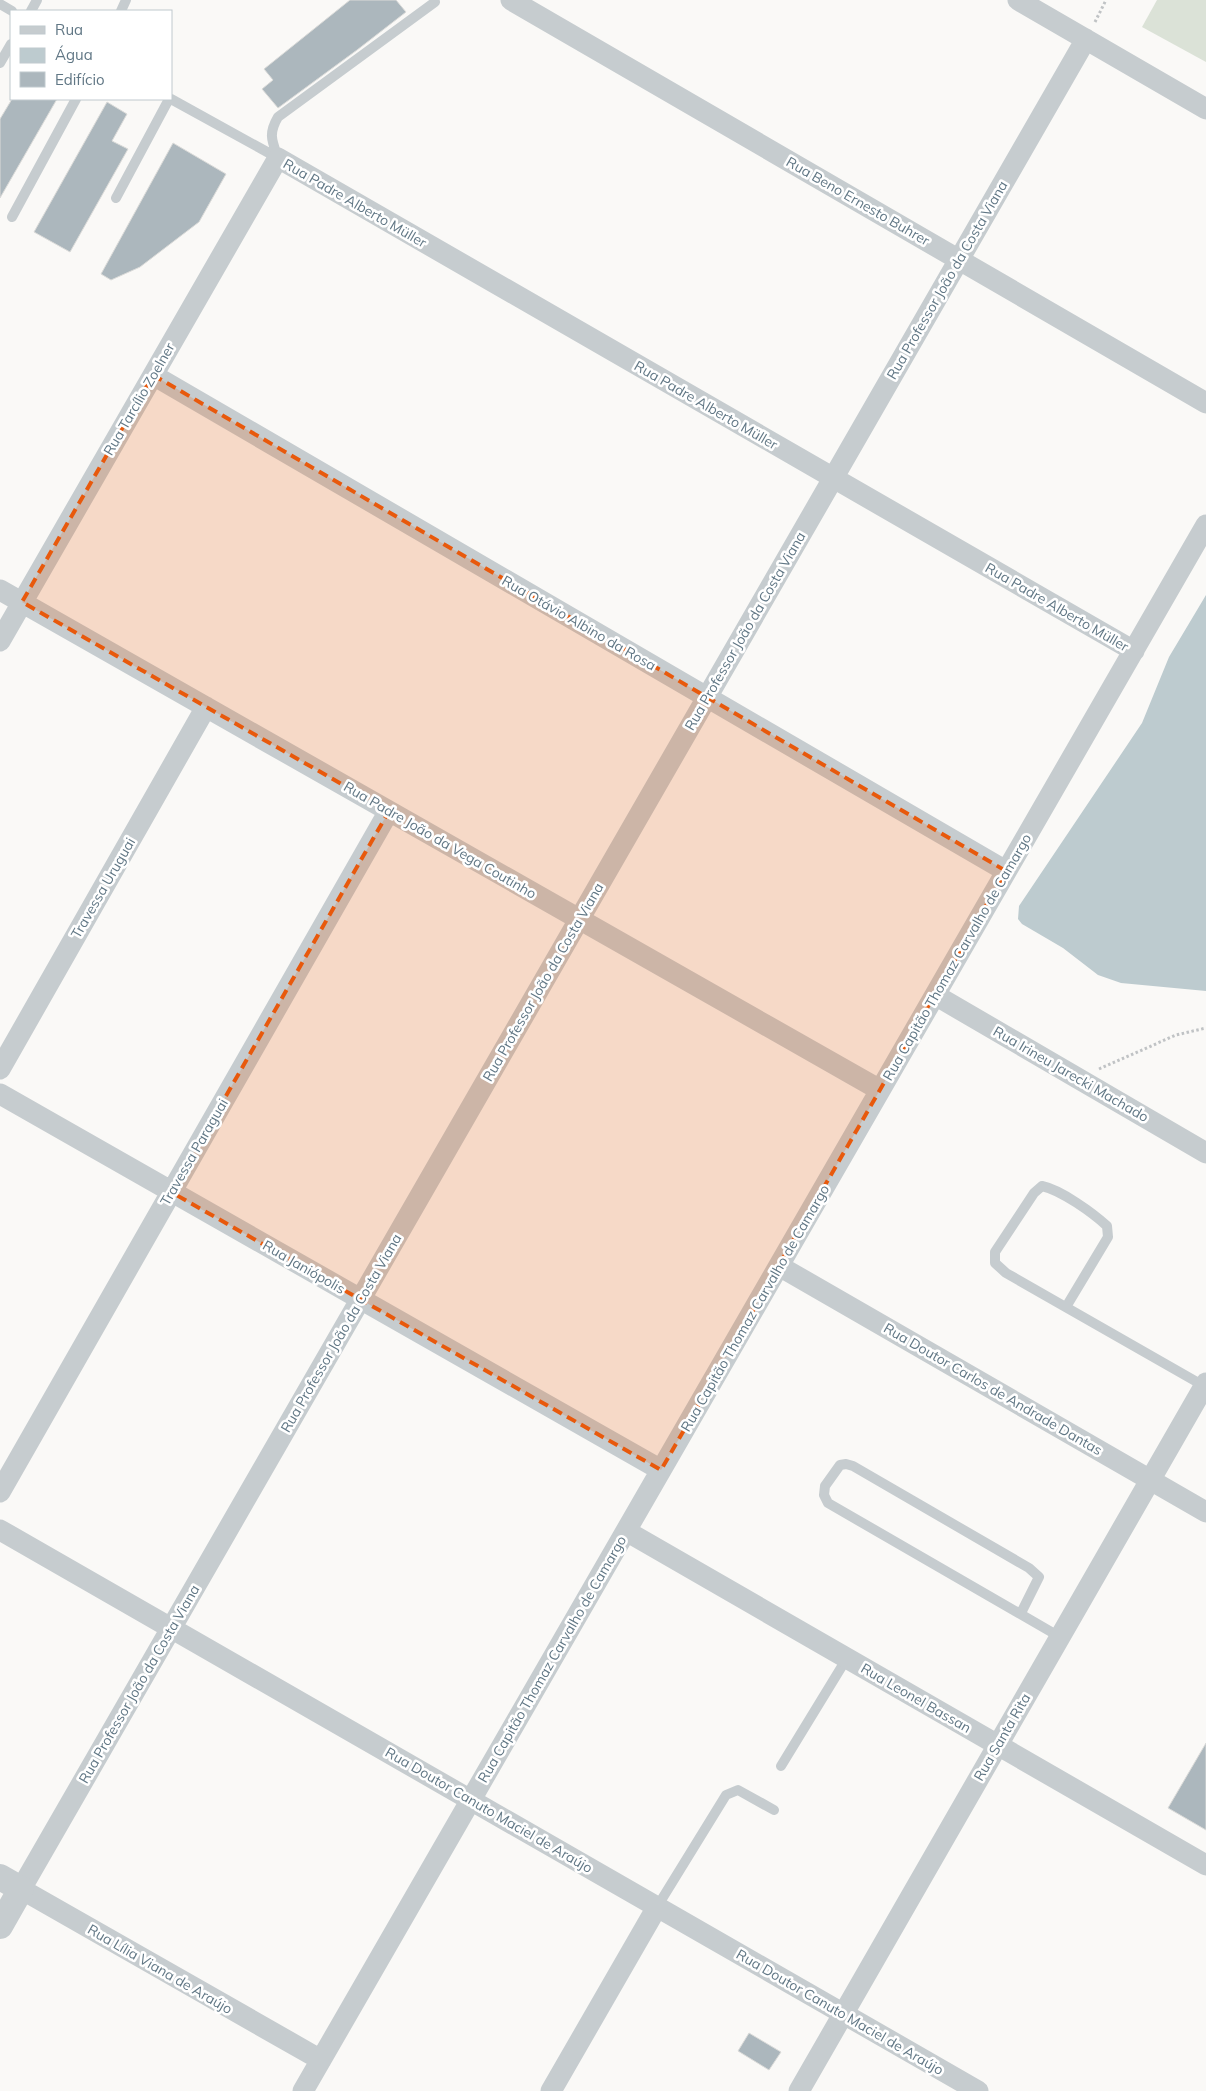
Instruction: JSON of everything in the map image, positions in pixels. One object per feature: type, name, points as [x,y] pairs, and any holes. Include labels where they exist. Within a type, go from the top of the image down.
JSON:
[{"type":"street","name":"Rua Beno Ernesto Buhrer","points":[[511,0],[1206,403]]},
{"type":"street","points":[[1018,0],[1206,108]]},
{"type":"street","name":"Rua Professor João da Costa Viana","points":[[0,1926],[11,1883],[171,1628],[1086,39]]},
{"type":"street","name":"Rua Tarcílio Zoelner","points":[[0,641],[278,158]]},
{"type":"street","name":"Rua Padre Alberto Müller","points":[[278,158],[1134,651]]},
{"type":"street","name":"Rua Otávio Albino da Rosa","points":[[153,375],[1006,871]]},
{"type":"street","name":"Rua Capitão Thomaz Carvalho de Camargo","points":[[303,2091],[1206,525]]},
{"type":"street","name":"Rua Padre João da Vega Coutinho","points":[[0,590],[880,1090]]},
{"type":"street","name":"Travessa Uruguai","points":[[0,1069],[206,707]]},
{"type":"street","name":"Travessa Paraguai","points":[[0,1492],[389,811]]},
{"type":"street","name":"Rua Irineu Jarecki Machado","points":[[935,995],[1206,1153]]},
{"type":"street","name":"Rua Janiópolis","points":[[0,1094],[661,1470]]},
{"type":"street","name":"Rua Doutor Carlos de Andrade Dantas","points":[[779,1266],[1206,1512]]},
{"type":"street","name":"Rua Santa Rita","points":[[799,2091],[1205,1385]]},
{"type":"street","name":"Rua Doutor Canuto Maciel de Araújo","points":[[0,1530],[973,2090]]},
{"type":"street","name":"Rua Leonel Bassan","points":[[626,1531],[1206,1865]]},
{"type":"street","name":"Rua Lília Viana de Araújo","points":[[11,1883],[320,2060]]},
{"type":"street","points":[[551,2091],[657,1907]]},
{"type":"lane","points":[[278,158],[271,137],[273,126],[278,118],[434,2]]},
{"type":"lane","points":[[0,63],[10,46]]},
{"type":"lane","points":[[12,217],[75,100]]},
{"type":"lane","points":[[116,198],[169,100]]},
{"type":"lane","points":[[172,100],[278,158]]},
{"type":"lane","points":[[1066,1307],[1108,1238],[1107,1226],[1052,1188],[1042,1186],[1034,1193],[995,1252],[995,1263],[1006,1273],[1066,1307],[1205,1385]]},
{"type":"lane","points":[[1021,1613],[1039,1576],[1029,1568],[854,1466],[846,1464],[840,1466],[825,1486],[824,1495],[828,1503],[1060,1637]]},
{"type":"lane","points":[[781,1766],[847,1658]]},
{"type":"lane","points":[[657,1907],[726,1795],[738,1790],[774,1810]]},
{"type":"path","points":[[1086,39],[1106,0]]},
{"type":"path","points":[[1077,1078],[1176,1035],[1206,1028]]},
{"type":"highlighted area","points":[[153,375],[1006,871],[661,1470],[171,1192],[389,811],[22,602]]},
{"type":"shaded area","points":[[1157,0],[1206,0],[1206,62],[1142,27]]},
{"type":"water","points":[[1206,595],[1206,991],[1121,983],[1098,975],[1063,948],[1022,924],[1018,919],[1019,906],[1142,723],[1169,657]]},
{"type":"building","points":[[350,0],[396,0],[406,12],[278,108],[262,89],[273,80],[264,69]]},
{"type":"building","points":[[11,100],[56,100],[0,198],[0,119]]},
{"type":"building","points":[[107,102],[127,114],[112,141],[128,149],[70,252],[34,232]]},
{"type":"building","points":[[173,143],[226,174],[199,222],[140,267],[111,280],[101,274]]},
{"type":"building","points":[[1206,1743],[1206,1830],[1168,1808]]},
{"type":"building","points":[[749,2033],[781,2052],[769,2070],[738,2051]]}]
